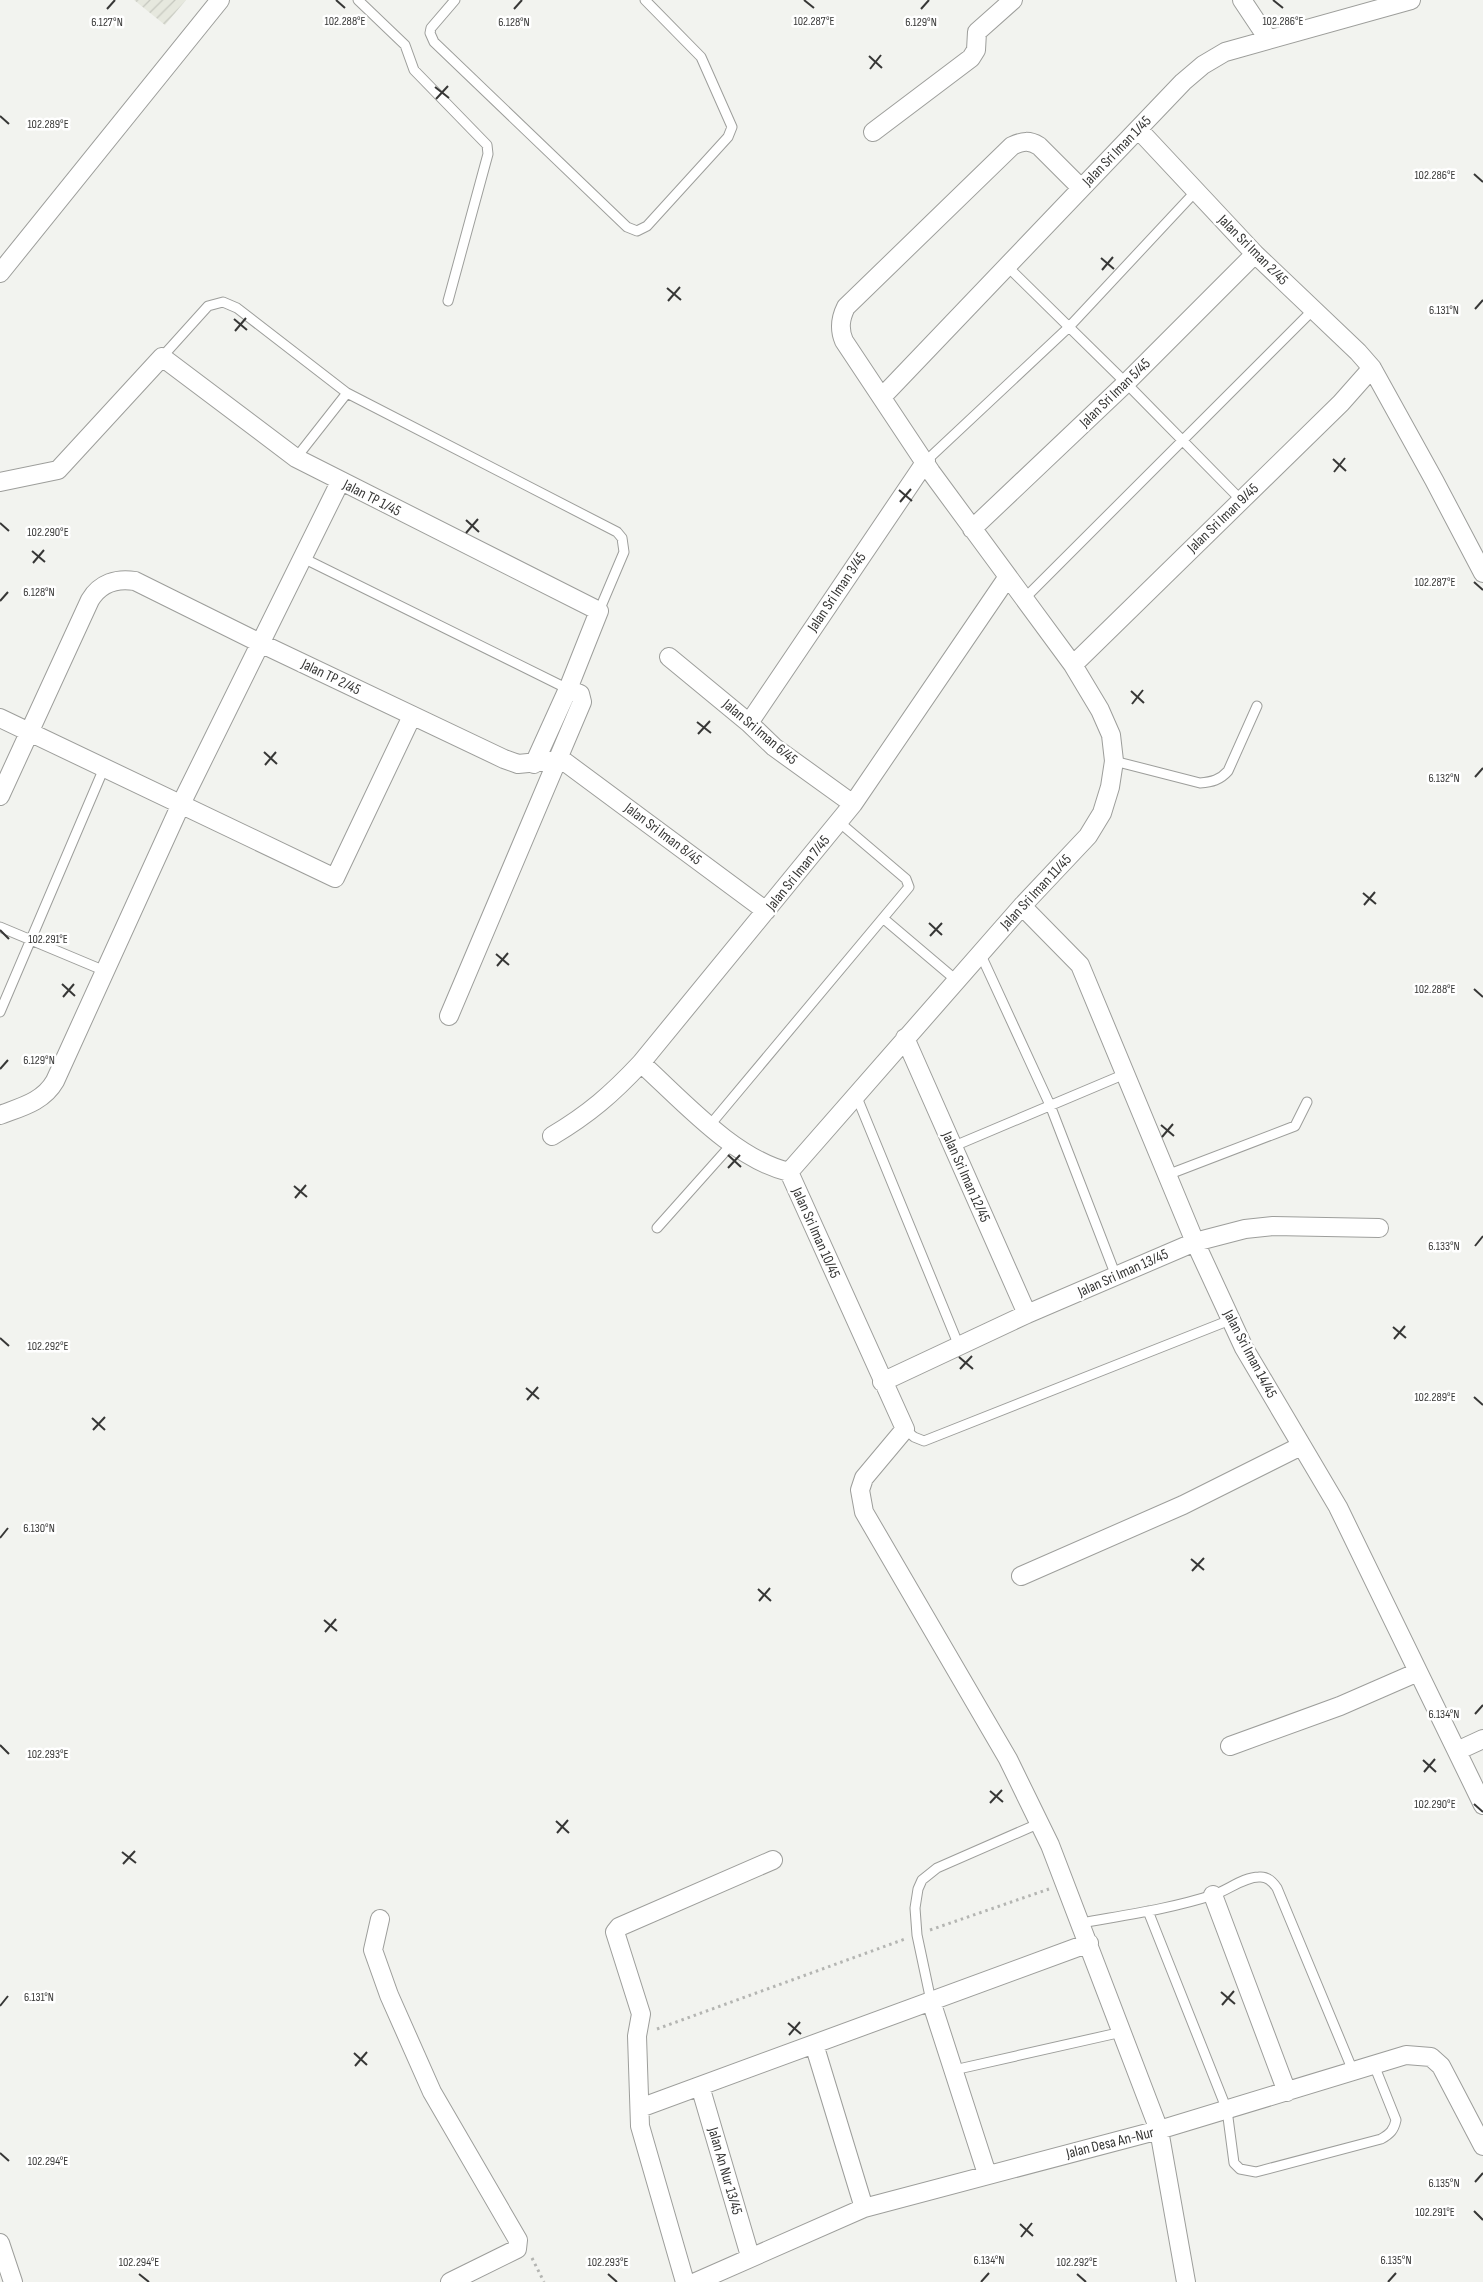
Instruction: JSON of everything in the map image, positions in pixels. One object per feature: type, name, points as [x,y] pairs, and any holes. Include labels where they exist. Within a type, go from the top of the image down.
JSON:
[{"type":"street","points":[[0,273],[220,0]]},
{"type":"street","points":[[873,132],[971,58],[976,50],[978,32],[1013,0]]},
{"type":"street","points":[[1242,0],[1268,39]]},
{"type":"street","name":"Jalan Sri Iman 1/45","points":[[882,397],[1138,129],[1203,65],[1225,52],[1411,0]]},
{"type":"street","name":"Jalan Sri Iman 2/45","points":[[1138,129],[1254,254],[1372,368],[1483,573]]},
{"type":"street","name":"Jalan Sri Iman 11/45","points":[[789,1172],[980,953],[1088,836],[1102,813],[1110,787],[1114,761],[1111,735],[1100,710],[1073,665],[972,529],[844,342],[840,332],[842,315],[846,307],[1012,146],[1022,141],[1031,142],[1039,146],[1081,188]]},
{"type":"street","name":"Jalan Sri Iman 5/45","points":[[972,529],[1126,383],[1254,254]]},
{"type":"street","points":[[0,482],[58,470],[162,357]]},
{"type":"street","name":"Jalan TP 1/45","points":[[162,357],[296,458],[340,482],[599,611]]},
{"type":"street","name":"Jalan Sri Iman 9/45","points":[[1073,665],[1341,403],[1372,368]]},
{"type":"street","name":"Jalan Sri Iman 3/45","points":[[749,723],[926,461]]},
{"type":"street","points":[[0,1115],[38,1100],[52,1087],[181,804],[340,482]]},
{"type":"street","name":"Jalan Sri Iman 7/45","points":[[552,1136],[585,1116],[616,1090],[641,1063],[766,911],[853,804],[1007,578]]},
{"type":"street","name":"Jalan TP 2/45","points":[[28,732],[90,600],[96,592],[108,584],[126,579],[144,584],[260,643],[504,759],[518,764],[534,764],[559,760]]},
{"type":"street","points":[[534,764],[568,689],[599,611]]},
{"type":"street","name":"Jalan Sri Iman 6/45","points":[[669,657],[749,723],[774,748],[853,804]]},
{"type":"street","points":[[449,1016],[559,760],[582,698],[576,691],[568,689]]},
{"type":"street","points":[[0,718],[335,878],[412,716]]},
{"type":"street","points":[[0,796],[28,732]]},
{"type":"street","name":"Jalan Sri Iman 8/45","points":[[559,760],[571,766],[766,911]]},
{"type":"street","name":"Jalan Sri Iman 14/45","points":[[1022,906],[1080,965],[1195,1242],[1230,1320],[1244,1348],[1338,1507],[1483,1805]]},
{"type":"street","name":"Jalan Sri Iman 12/45","points":[[905,1038],[1027,1314]]},
{"type":"street","name":"Jalan Sri Iman 10/45","points":[[641,1063],[732,1145],[765,1165],[789,1172],[882,1382],[905,1429]]},
{"type":"street","name":"Jalan Sri Iman 13/45","points":[[882,1382],[1027,1314],[1195,1242],[1245,1229],[1273,1226],[1379,1228]]},
{"type":"street","points":[[905,1429],[864,1478],[860,1490],[864,1512],[1008,1759],[1040,1823],[1066,1883],[1159,2130],[1186,2282]]},
{"type":"street","points":[[1021,1576],[1183,1505],[1301,1446]]},
{"type":"street","points":[[1230,1746],[1340,1706],[1418,1672]]},
{"type":"street","points":[[1457,1751],[1483,1739]]},
{"type":"street","points":[[685,2282],[640,2126],[637,2036],[641,2014],[614,1936],[616,1929],[773,1860]]},
{"type":"street","points":[[1213,1895],[1287,2092]]},
{"type":"street","points":[[380,1919],[373,1950],[389,1995],[432,2092],[518,2240],[517,2249],[450,2282]]},
{"type":"street","points":[[640,2108],[1089,1943]]},
{"type":"street","points":[[931,2001],[987,2174]]},
{"type":"street","points":[[814,2044],[864,2208]]},
{"type":"street","name":"Jalan Desa An-Nur","points":[[696,2282],[750,2256],[864,2208],[1159,2130],[1406,2055],[1431,2057],[1446,2073],[1483,2146]]},
{"type":"street","name":"Jalan An Nur 13/45","points":[[700,2086],[750,2256]]},
{"type":"street","points":[[0,2243],[13,2282]]},
{"type":"lane","points":[[358,0],[405,45],[414,70],[487,145],[488,154],[448,301]]},
{"type":"lane","points":[[455,0],[431,28],[430,33],[434,42],[627,227],[637,231],[647,226],[666,206],[728,137],[732,127],[701,56],[645,0]]},
{"type":"lane","points":[[926,461],[1068,327],[1196,191]]},
{"type":"lane","points":[[1007,266],[1241,500]]},
{"type":"lane","points":[[162,357],[202,311],[215,303],[223,302],[237,308],[347,393],[617,532],[622,538],[624,552],[599,611]]},
{"type":"lane","points":[[1024,599],[1313,310]]},
{"type":"lane","points":[[296,458],[347,393]]},
{"type":"lane","points":[[303,558],[568,689]]},
{"type":"lane","points":[[1114,761],[1200,783],[1211,782],[1221,778],[1228,771],[1257,706]]},
{"type":"lane","points":[[0,1012],[104,768]]},
{"type":"lane","points":[[710,1125],[907,891],[908,882],[838,822]]},
{"type":"lane","points":[[884,919],[956,980]]},
{"type":"lane","points":[[0,927],[105,971]]},
{"type":"lane","points":[[980,953],[1050,1105],[1116,1276]]},
{"type":"lane","points":[[952,1147],[1125,1074]]},
{"type":"lane","points":[[856,1094],[959,1346]]},
{"type":"lane","points":[[1167,1175],[1295,1126],[1307,1102]]},
{"type":"lane","points":[[657,1228],[732,1145]]},
{"type":"lane","points":[[905,1429],[914,1438],[924,1441],[1230,1320]]},
{"type":"lane","points":[[931,2001],[917,1935],[915,1899],[920,1885],[929,1873],[1040,1823]]},
{"type":"lane","points":[[1081,1923],[1148,1911],[1213,1895],[1252,1878],[1259,1877],[1273,1882],[1353,2071]]},
{"type":"lane","points":[[1148,1911],[1227,2110],[1232,2155],[1234,2163],[1240,2169],[1256,2172],[1389,2135],[1394,2128],[1396,2120],[1374,2065]]},
{"type":"lane","points":[[954,2070],[1122,2032]]},
{"type":"path","points":[[637,2036],[1066,1883]]},
{"type":"path","points":[[517,2249],[528,2250],[544,2282]]},
{"type":"shaded area","points":[[134,0],[186,0],[165,25]]}]
